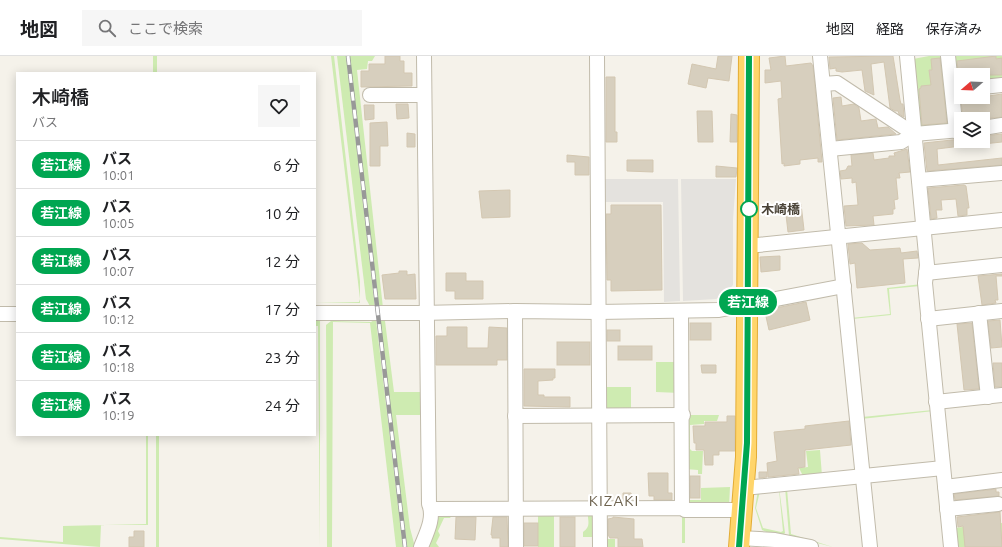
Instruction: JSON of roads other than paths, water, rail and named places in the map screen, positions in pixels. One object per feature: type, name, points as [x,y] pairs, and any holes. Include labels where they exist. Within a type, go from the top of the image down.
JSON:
[{"type":"highway","points":[[739,542],[744,488],[748,376],[749,56]]},
{"type":"street","points":[[421,547],[431,521],[432,509],[429,504],[424,56]]},
{"type":"street","points":[[597,56],[600,547]]},
{"type":"street","points":[[820,56],[870,547]]},
{"type":"street","points":[[907,56],[923,228],[928,319],[951,547]]},
{"type":"street","points":[[948,56],[954,79]]},
{"type":"street","points":[[823,84],[837,83],[914,134]]},
{"type":"street","points":[[990,86],[1002,85]]},
{"type":"street","points":[[370,95],[424,95]]},
{"type":"street","points":[[990,127],[1002,125]]},
{"type":"street","points":[[830,149],[901,142],[914,134],[954,131]]},
{"type":"street","points":[[919,180],[1002,173]]},
{"type":"street","points":[[748,246],[1002,220]]},
{"type":"street","points":[[926,273],[1002,266]]},
{"type":"street","points":[[316,313],[719,310],[844,286]]},
{"type":"street","points":[[928,319],[1002,310]]},
{"type":"street","points":[[515,311],[516,547]]},
{"type":"street","points":[[682,311],[682,508]]},
{"type":"street","points":[[936,402],[995,396],[979,313]]},
{"type":"street","points":[[0,314],[16,314]]},
{"type":"street","points":[[515,416],[683,415]]},
{"type":"street","points":[[744,488],[943,468]]},
{"type":"street","points":[[945,486],[1002,480]]},
{"type":"street","points":[[947,509],[998,504]]},
{"type":"street","points":[[432,509],[682,508],[685,510],[742,510]]},
{"type":"street","points":[[739,542],[775,540],[811,547]]},
{"type":"railway","points":[[348,56],[405,547]]},
{"type":"place","name":"木崎橋","points":[[749,209]]},
{"type":"district","name":"KIZAKI","points":[[614,500]]}]
